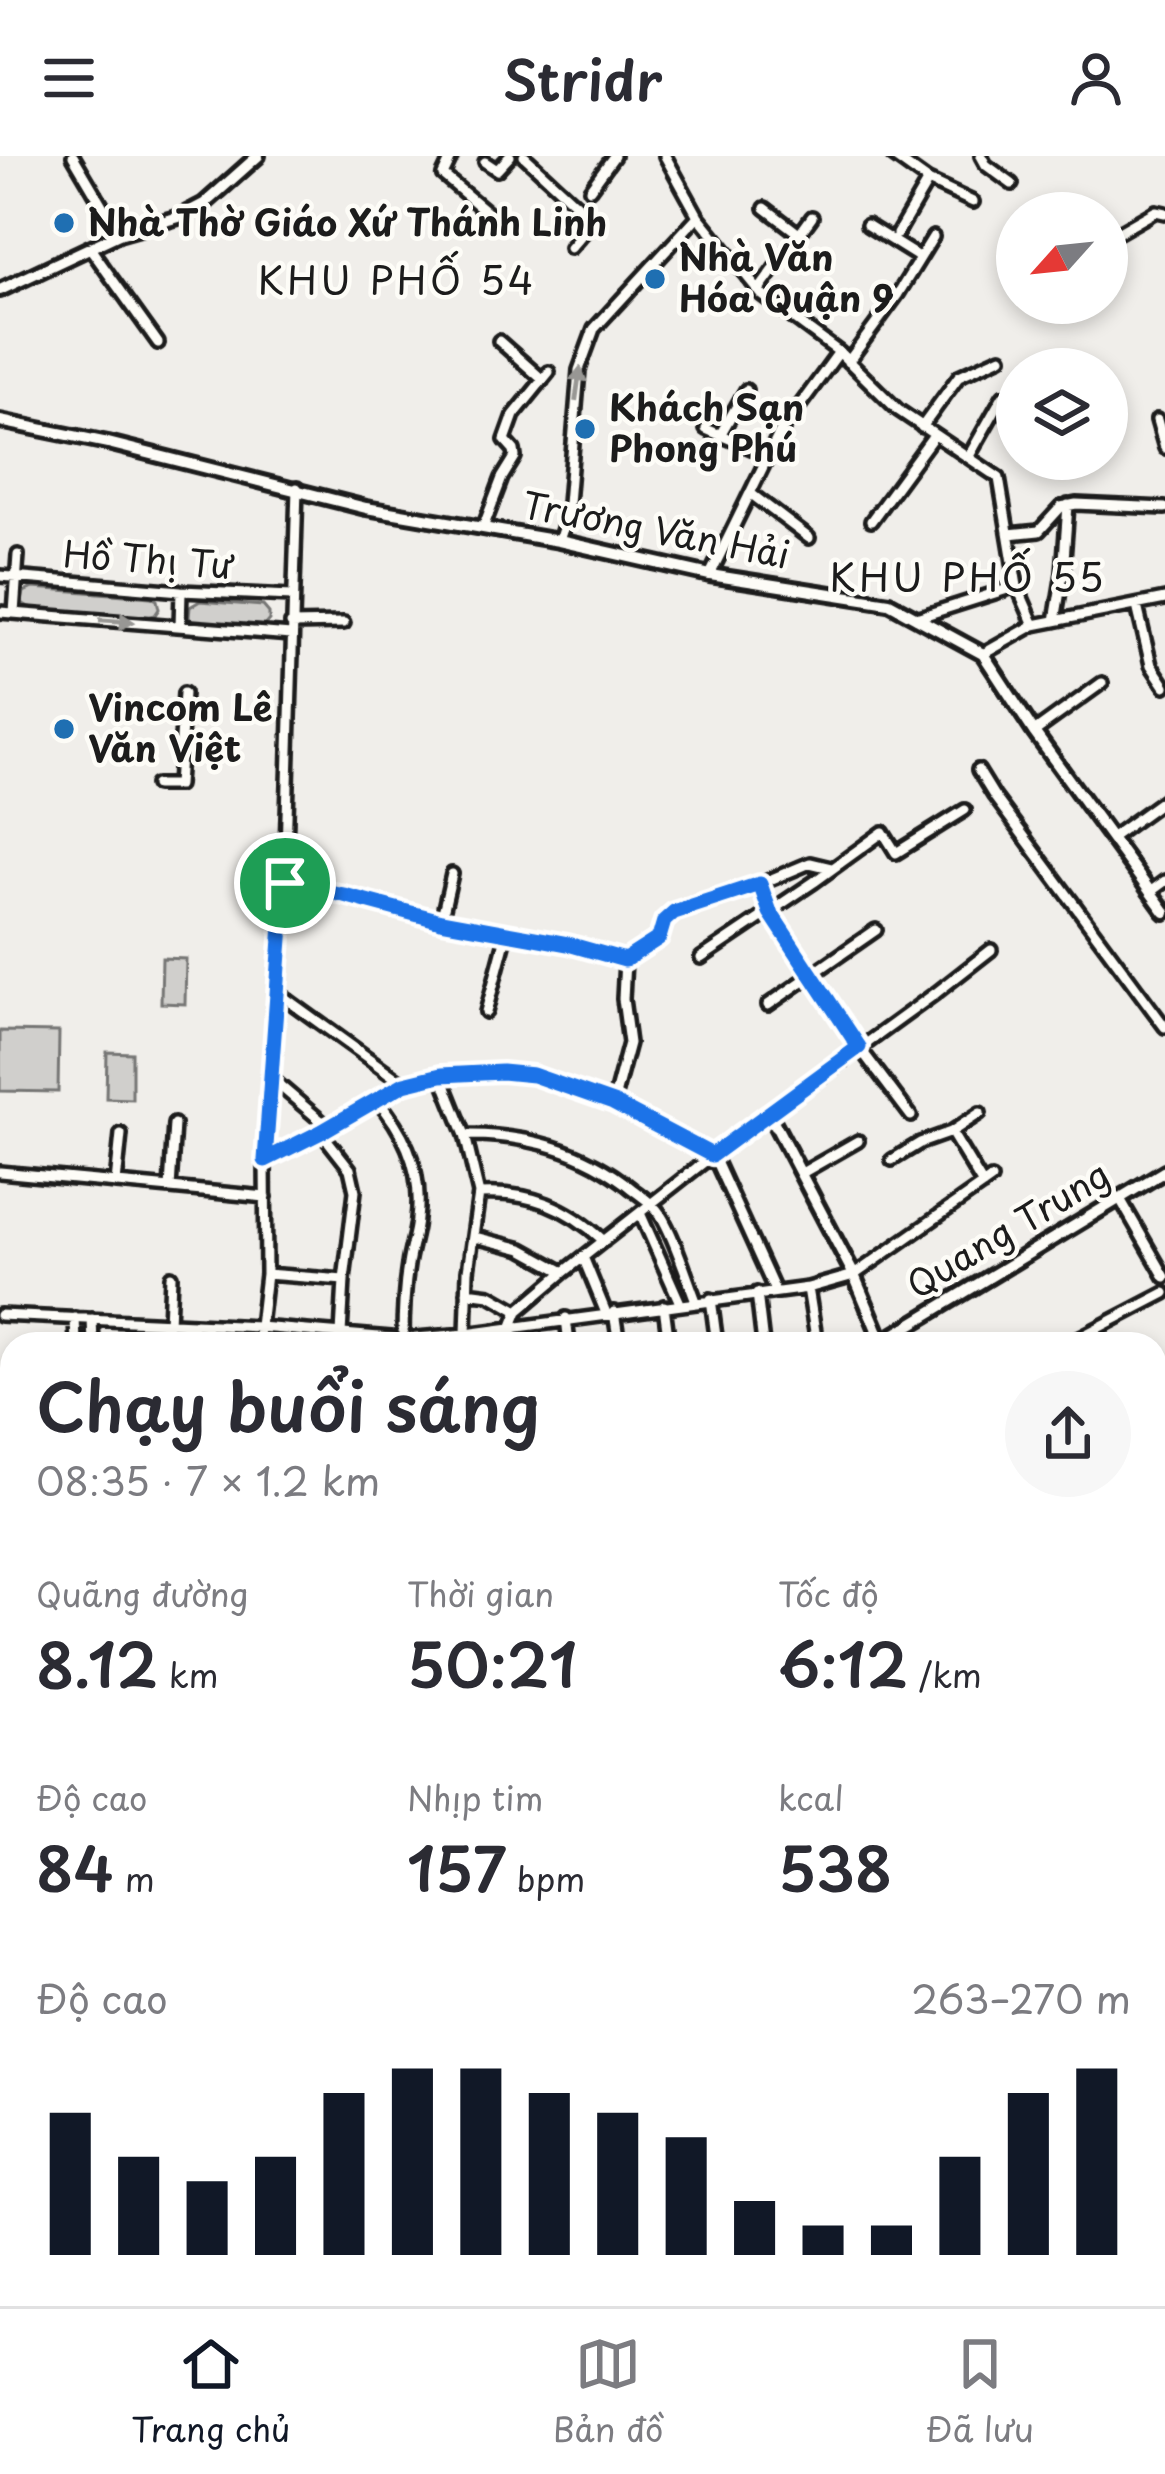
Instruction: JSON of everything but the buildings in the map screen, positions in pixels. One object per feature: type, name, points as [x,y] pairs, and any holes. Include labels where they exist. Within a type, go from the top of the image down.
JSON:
[{"type":"street","points":[[73,156],[119,235]]},
{"type":"street","points":[[0,290],[119,235],[179,217],[204,203],[258,156]]},
{"type":"street","points":[[452,156],[442,175],[495,219]]},
{"type":"street","points":[[485,162],[497,170],[510,156]]},
{"type":"street","points":[[524,156],[591,218],[570,248]]},
{"type":"street","points":[[590,189],[614,156]]},
{"type":"street","points":[[664,156],[698,216],[759,290],[839,352],[892,405],[999,478],[1017,586],[1034,625]]},
{"type":"street","points":[[893,156],[928,181],[973,202]]},
{"type":"street","points":[[981,156],[1012,184]]},
{"type":"street","points":[[897,234],[928,181]]},
{"type":"street","points":[[765,208],[799,234]]},
{"type":"street","points":[[1128,227],[1156,211],[1165,213]]},
{"type":"street","points":[[559,541],[567,516],[579,370],[594,328],[698,216]]},
{"type":"street","points":[[759,290],[812,217]]},
{"type":"street","points":[[867,225],[920,258]]},
{"type":"street","points":[[848,362],[934,237]]},
{"type":"street","points":[[90,248],[158,343]]},
{"type":"street","points":[[483,528],[515,457],[505,439],[514,416],[546,376],[499,341]]},
{"type":"street","points":[[710,575],[778,434],[839,352]]},
{"type":"street","points":[[922,427],[959,376],[996,359]]},
{"type":"street","points":[[720,435],[746,391]]},
{"type":"street","points":[[970,456],[996,409]]},
{"type":"street","points":[[1157,420],[1165,448]]},
{"type":"street","name":"Trương Văn Hải","points":[[0,421],[107,442],[366,508],[559,541],[710,575],[889,603],[983,654],[1165,912]]},
{"type":"street","points":[[706,429],[768,455]]},
{"type":"street","points":[[871,521],[934,435]]},
{"type":"street","points":[[259,1332],[266,1274],[265,1160],[285,883],[297,488]]},
{"type":"street","points":[[750,493],[809,538]]},
{"type":"street","points":[[1055,620],[1069,506]]},
{"type":"street","points":[[1010,535],[1039,530],[1061,507],[1165,508]]},
{"type":"street","points":[[14,613],[18,555]]},
{"type":"street","name":"Hồ Thị Tư","points":[[0,576],[292,596]]},
{"type":"street","points":[[916,618],[1017,586]]},
{"type":"street","points":[[180,626],[181,591]]},
{"type":"street","points":[[983,654],[1034,625],[1165,599]]},
{"type":"street","points":[[1137,605],[1151,665],[1165,686]]},
{"type":"street","name":"Hồ Thị Tư","points":[[0,612],[291,630],[344,623]]},
{"type":"street","points":[[1034,732],[1102,683]]},
{"type":"street","points":[[156,785],[178,785],[184,693]]},
{"type":"street","points":[[978,770],[1165,1027]]},
{"type":"street","points":[[1112,838],[1165,799]]},
{"type":"street","points":[[701,958],[883,832],[896,853],[965,810]]},
{"type":"street","points":[[285,883],[625,960],[659,938],[664,921],[674,912],[810,863],[831,868]]},
{"type":"street","points":[[441,921],[452,874]]},
{"type":"street","points":[[1150,892],[1165,881]]},
{"type":"street","points":[[760,884],[770,912],[911,1116]]},
{"type":"street","points":[[768,1005],[876,930]]},
{"type":"street","points":[[486,1012],[507,933]]},
{"type":"street","points":[[513,1332],[518,1312],[564,1272],[712,1155],[991,950]]},
{"type":"street","points":[[613,1103],[629,1043],[622,999],[625,960]]},
{"type":"street","points":[[278,992],[404,1084]]},
{"type":"street","points":[[441,1075],[465,1135],[479,1193],[466,1332]]},
{"type":"street","points":[[265,1160],[404,1084],[441,1075],[533,1075],[613,1103],[712,1155],[776,1291]]},
{"type":"street","points":[[271,1078],[324,1129],[350,1169],[356,1191],[341,1332]]},
{"type":"street","points":[[376,1099],[407,1143],[416,1176],[418,1219],[405,1286],[403,1332]]},
{"type":"street","points":[[770,1113],[854,1275],[877,1332]]},
{"type":"street","points":[[892,1160],[980,1113]]},
{"type":"street","points":[[170,1188],[174,1124]]},
{"type":"street","points":[[478,1332],[808,1288],[854,1275],[987,1182],[951,1132]]},
{"type":"street","points":[[116,1183],[121,1134]]},
{"type":"street","points":[[465,1135],[518,1138],[599,1166],[659,1211],[696,1301]]},
{"type":"street","points":[[802,1173],[858,1141]]},
{"type":"street","name":"Quang Trung","points":[[900,1332],[1165,1171]]},
{"type":"street","points":[[0,1172],[266,1197]]},
{"type":"street","points":[[479,1193],[540,1199],[604,1241]]},
{"type":"street","points":[[1119,1197],[1165,1277]]},
{"type":"street","points":[[640,1213],[680,1303]]},
{"type":"street","points":[[475,1237],[522,1249],[564,1272]]},
{"type":"street","points":[[583,1257],[616,1332]]},
{"type":"street","points":[[266,1274],[344,1280]]},
{"type":"street","points":[[162,1332],[172,1276]]},
{"type":"street","points":[[808,1288],[815,1332]]},
{"type":"street","points":[[467,1292],[490,1295],[518,1312]]},
{"type":"street","points":[[757,1293],[762,1332]]},
{"type":"street","points":[[1098,1332],[1165,1294]]},
{"type":"street","points":[[711,1299],[715,1332]]},
{"type":"street","points":[[664,1306],[667,1332]]},
{"type":"street","points":[[0,1315],[318,1332]]},
{"type":"street","points":[[75,1318],[76,1332]]},
{"type":"street","points":[[566,1318],[568,1332]]},
{"type":"street","points":[[92,1319],[93,1332]]},
{"type":"street","points":[[194,1326],[194,1332]]},
{"type":"shaded area","points":[[33,588],[151,597],[159,609],[145,618],[32,609],[22,603],[24,592]]},
{"type":"shaded area","points":[[200,601],[263,606],[269,620],[263,627],[193,621],[190,607]]},
{"type":"shaded area","points":[[162,958],[186,959],[185,1004],[161,1003]]},
{"type":"shaded area","points":[[0,1031],[59,1032],[58,1092],[0,1091]]},
{"type":"shaded area","points":[[107,1052],[132,1053],[132,1099],[106,1098]]},
{"type":"place","name":"Nhà Thờ Giáo Xứ Thánh Linh","points":[[64,223]]},
{"type":"place","name":"Nhà Văn Hóa Quận 9","points":[[655,279]]},
{"type":"place","name":"Khách Sạn Phong Phú","points":[[585,429]]},
{"type":"place","name":"Vincom Lê Văn Việt","points":[[64,729]]},
{"type":"district","name":"KHU PHỐ 54","points":[[397,281]]},
{"type":"district","name":"KHU PHỐ 55","points":[[968,578]]},
{"type":"route","points":[[285,883],[625,960],[659,938],[664,921],[674,912],[760,884],[770,912],[859,1047],[712,1155],[613,1103],[533,1075],[502,1072],[441,1075],[404,1084],[265,1160],[285,883]]}]
